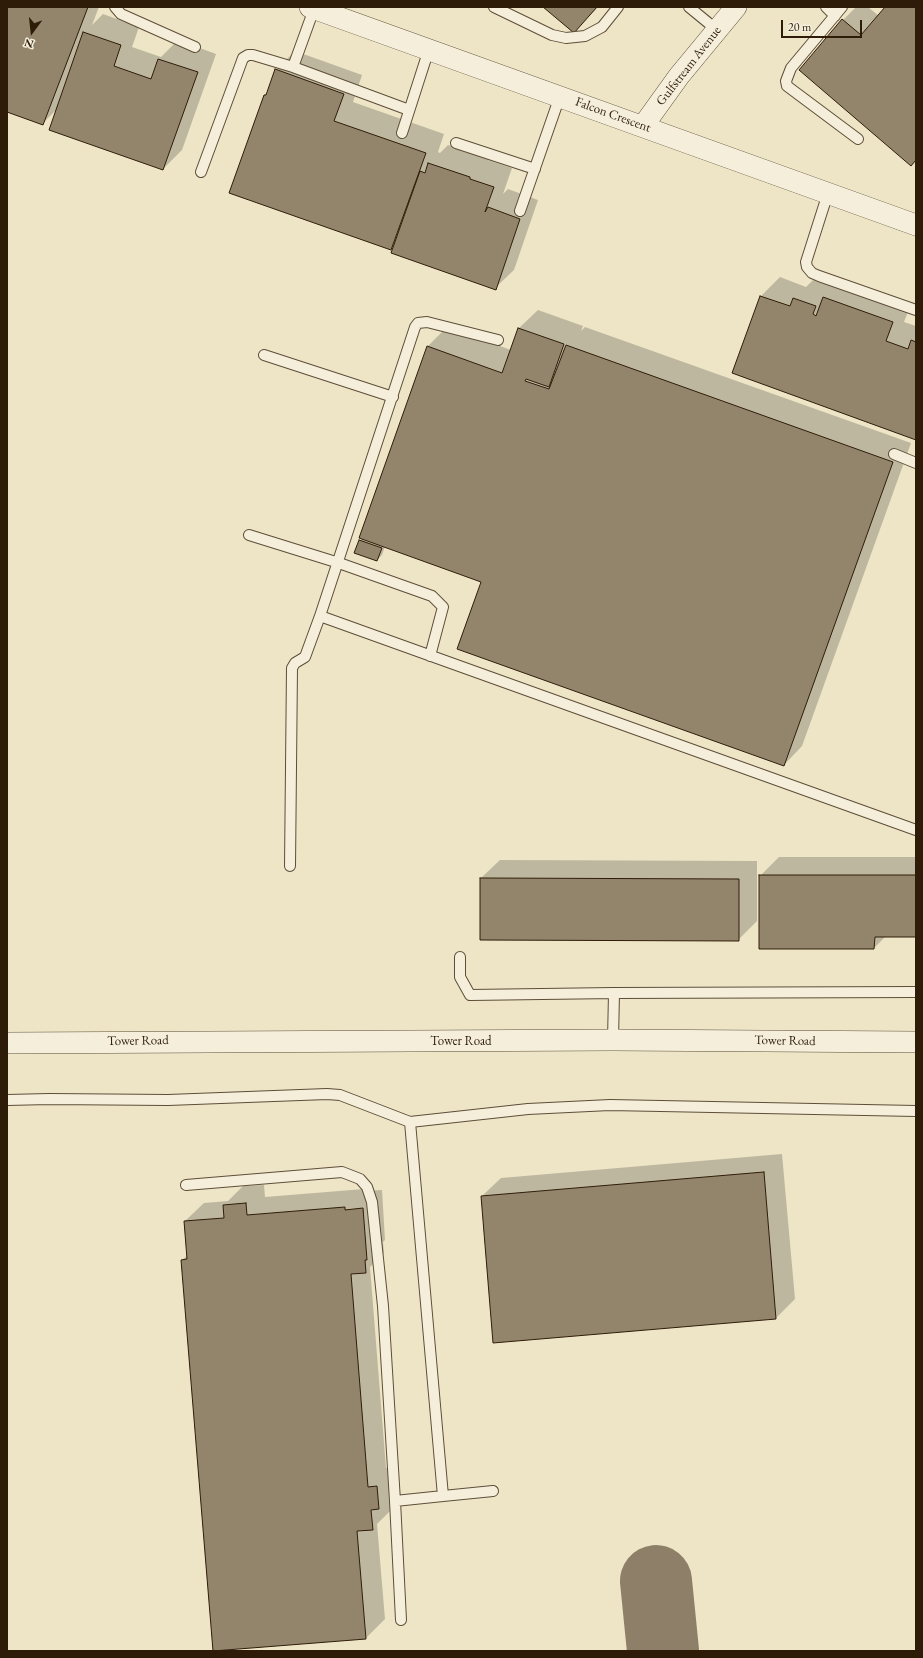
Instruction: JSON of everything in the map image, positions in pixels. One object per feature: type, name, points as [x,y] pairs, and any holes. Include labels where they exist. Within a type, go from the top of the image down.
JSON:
[{"type":"street","name":"Gulfstream Avenue","points":[[643,126],[679,76],[736,7]]},
{"type":"street","name":"Falcon Crescent","points":[[322,9],[916,226]]},
{"type":"street","name":"Tower Road","points":[[7,1042],[613,1040],[916,1042]]},
{"type":"lane","points":[[115,7],[121,14],[195,47]]},
{"type":"lane","points":[[494,7],[552,35],[566,38],[585,36],[602,27],[618,7]]},
{"type":"lane","points":[[689,7],[716,30]]},
{"type":"lane","points":[[826,7],[835,16]]},
{"type":"lane","points":[[842,7],[791,68],[786,81],[787,86],[858,139]]},
{"type":"lane","points":[[293,67],[322,9]]},
{"type":"lane","points":[[402,133],[429,49]]},
{"type":"lane","points":[[201,172],[243,58],[248,54],[293,67],[409,110]]},
{"type":"lane","points":[[520,211],[560,96]]},
{"type":"lane","points":[[456,143],[535,169]]},
{"type":"lane","points":[[828,193],[806,262],[807,267],[812,273],[819,276],[916,310]]},
{"type":"lane","points":[[290,866],[292,668],[295,663],[305,657],[320,616],[415,327],[418,323],[427,322],[498,340]]},
{"type":"lane","points":[[264,355],[393,397]]},
{"type":"lane","points":[[894,454],[916,463]]},
{"type":"lane","points":[[249,535],[339,562],[432,596],[443,607],[442,616],[430,656]]},
{"type":"lane","points":[[320,616],[862,809],[916,830]]},
{"type":"lane","points":[[460,956],[460,977],[470,995],[916,992]]},
{"type":"lane","points":[[613,1040],[614,994]]},
{"type":"lane","points":[[7,1100],[168,1100],[328,1094],[340,1096],[410,1122],[528,1109],[610,1104],[916,1111]]},
{"type":"lane","points":[[410,1122],[442,1496]]},
{"type":"lane","points":[[186,1185],[342,1172],[360,1178],[367,1187],[372,1202],[383,1306],[401,1620]]},
{"type":"lane","points":[[395,1501],[493,1491]]},
{"type":"building","points":[[7,7],[88,7],[43,125],[7,112]]},
{"type":"building","points":[[543,7],[597,7],[574,33]]},
{"type":"building","points":[[885,7],[916,7],[916,160],[911,166],[799,70],[842,19],[861,35]]},
{"type":"building","points":[[83,32],[121,45],[114,66],[151,79],[158,59],[198,72],[163,170],[49,130]]},
{"type":"building","points":[[275,69],[344,94],[334,121],[426,153],[391,250],[229,193],[264,95],[266,95]]},
{"type":"building","points":[[428,163],[494,187],[485,212],[488,207],[520,219],[496,290],[391,253],[420,171],[425,173]]},
{"type":"building","points":[[760,296],[790,306],[793,298],[816,306],[813,314],[816,316],[823,297],[893,322],[886,341],[908,349],[911,340],[916,342],[916,440],[732,373]]},
{"type":"building","points":[[518,328],[564,344],[549,387],[526,379],[525,381],[549,389],[566,345],[893,462],[784,766],[457,649],[481,582],[359,538],[427,346],[502,373]]},
{"type":"building","points":[[359,540],[382,548],[377,561],[354,553]]},
{"type":"building","points":[[759,875],[916,875],[916,937],[875,937],[874,949],[759,949]]},
{"type":"building","points":[[480,878],[739,879],[739,941],[480,940]]},
{"type":"building","points":[[764,1172],[776,1319],[493,1343],[481,1196]]},
{"type":"building","points":[[246,1203],[247,1215],[345,1207],[345,1210],[363,1208],[367,1260],[365,1260],[366,1273],[351,1274],[368,1487],[377,1486],[379,1509],[371,1510],[373,1530],[357,1531],[366,1639],[213,1651],[181,1260],[187,1259],[184,1221],[224,1218],[223,1205]]},
{"type":"taxiway","points":[[656,1581],[663,1651]]}]
